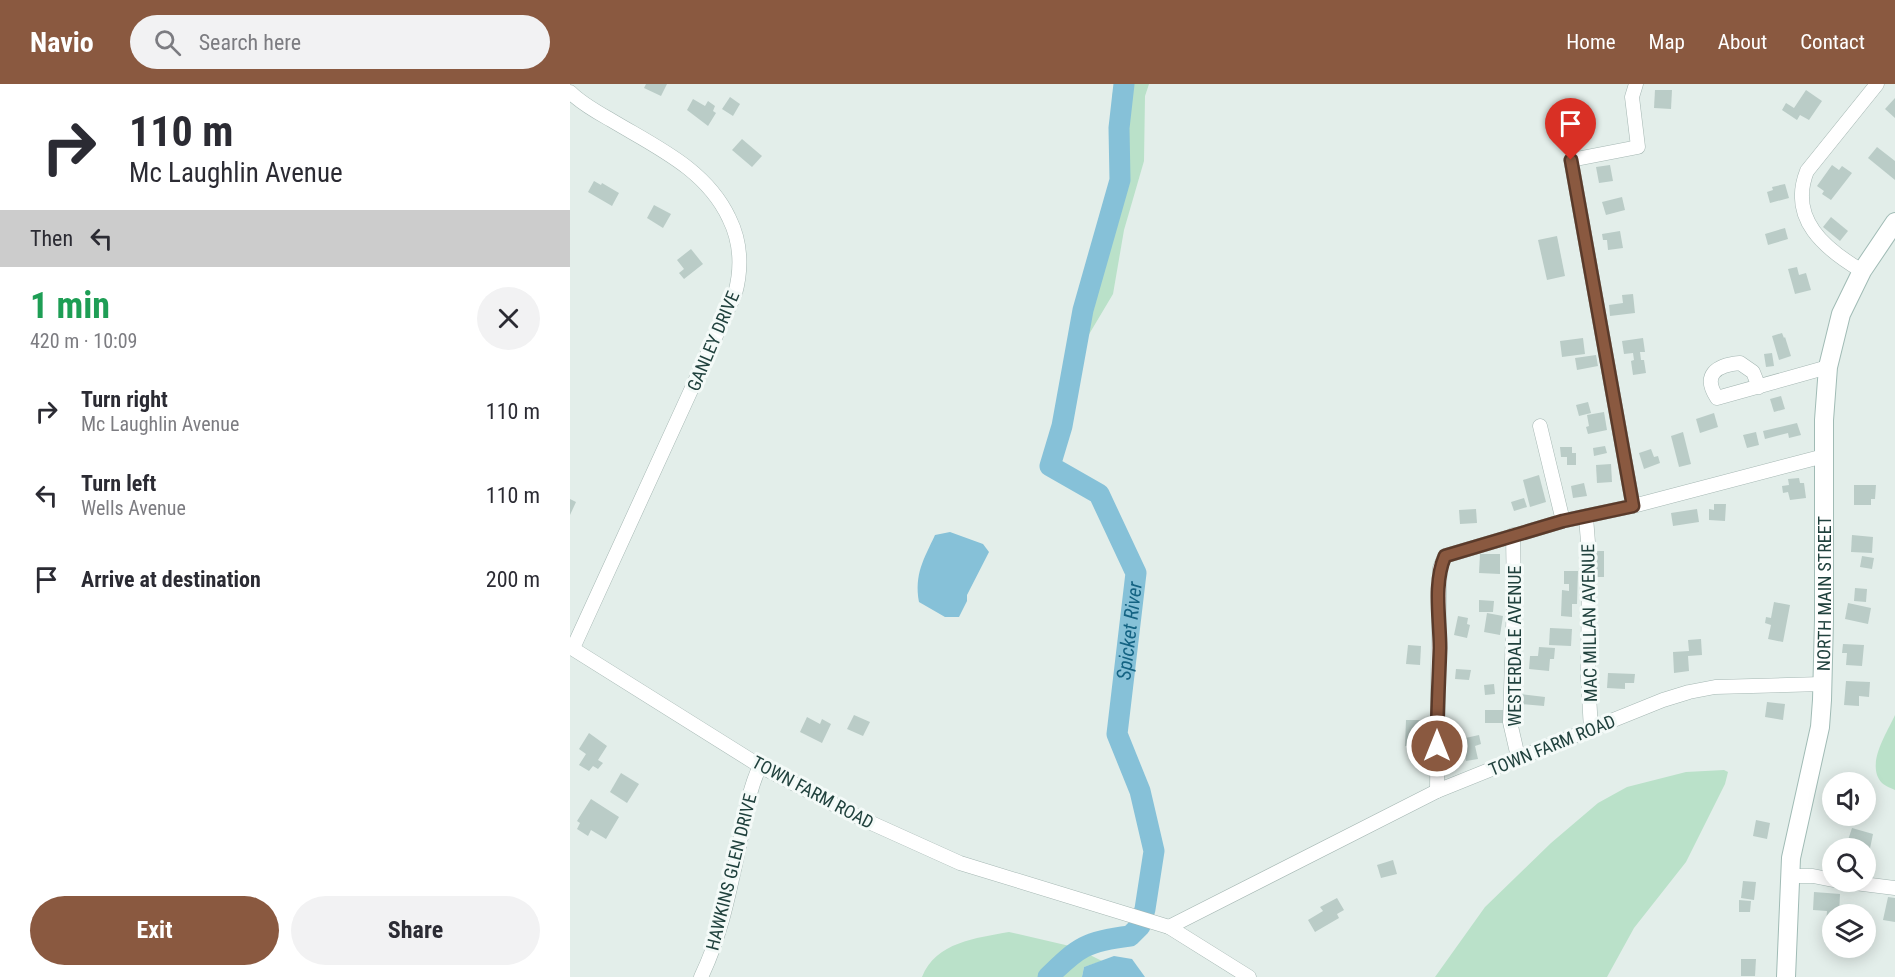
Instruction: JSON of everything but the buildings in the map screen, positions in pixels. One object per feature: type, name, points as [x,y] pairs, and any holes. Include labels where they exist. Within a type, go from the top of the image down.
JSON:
[{"type":"street","points":[[1633,506],[1571,160],[1638,147],[1632,97],[1636,84]]},
{"type":"street","points":[[1862,272],[1843,260],[1814,232],[1803,210],[1802,183],[1811,166],[1877,84]]},
{"type":"street","name":"GANLEY DRIVE","points":[[570,92],[595,111],[675,158],[707,183],[723,204],[734,228],[740,254],[739,280],[731,304],[571,647]]},
{"type":"street","name":"NORTH MAIN STREET","points":[[1786,977],[1789,876],[1796,832],[1820,727],[1824,609],[1824,420],[1828,367],[1841,314],[1862,272],[1895,222]]},
{"type":"street","points":[[1759,387],[1828,367]]},
{"type":"street","points":[[1540,426],[1563,521]]},
{"type":"street","points":[[1437,791],[1438,595],[1440,568],[1445,556],[1563,521],[1633,506],[1824,456]]},
{"type":"street","name":"MAC MILLAN AVENUE","points":[[1586,517],[1589,555],[1588,677],[1592,730]]},
{"type":"street","name":"WESTERDALE AVENUE","points":[[1513,535],[1514,611],[1510,722],[1518,757]]},
{"type":"street","name":"TOWN FARM ROAD","points":[[571,647],[760,766],[838,807],[935,853],[1169,927],[1249,977]]},
{"type":"street","name":"TOWN FARM ROAD","points":[[1169,927],[1437,791],[1663,700],[1702,689],[1822,684]]},
{"type":"street","name":"HAWKINS GLEN DRIVE","points":[[701,977],[714,948],[725,910],[749,797],[760,766]]},
{"type":"street","points":[[1789,876],[1822,878]]},
{"type":"street","points":[[1876,886],[1895,888]]},
{"type":"green space","points":[[1115,84],[1149,84],[1145,96],[1144,161],[1124,230],[1113,294],[1088,336],[1084,327],[1103,269],[1111,217],[1112,96]]},
{"type":"green space","points":[[1895,715],[1895,790],[1882,783],[1877,776],[1876,767],[1879,749]]},
{"type":"green space","points":[[1724,770],[1728,772],[1725,784],[1686,862],[1634,928],[1607,977],[1435,977],[1485,907],[1551,843],[1598,803],[1627,787],[1686,772]]},
{"type":"green space","points":[[1009,932],[1074,947],[1102,961],[1084,967],[1082,977],[922,977],[928,965],[947,949],[971,940]]},
{"type":"water","points":[[950,532],[983,544],[989,552],[967,595],[967,601],[959,617],[945,617],[919,602],[919,575],[927,552],[935,535]]},
{"type":"water","points":[[1114,956],[1132,959],[1145,977],[1082,977],[1084,967]]},
{"type":"waterway","name":"Spicket River","points":[[1048,977],[1084,947],[1103,940],[1130,936],[1140,926],[1154,851],[1140,791],[1117,734],[1136,573],[1099,494],[1050,466],[1062,426],[1083,310],[1120,180],[1119,128],[1124,84]]},
{"type":"route","points":[[1437,746],[1440,648],[1438,595],[1440,568],[1445,556],[1563,521],[1633,506],[1571,160]]}]
